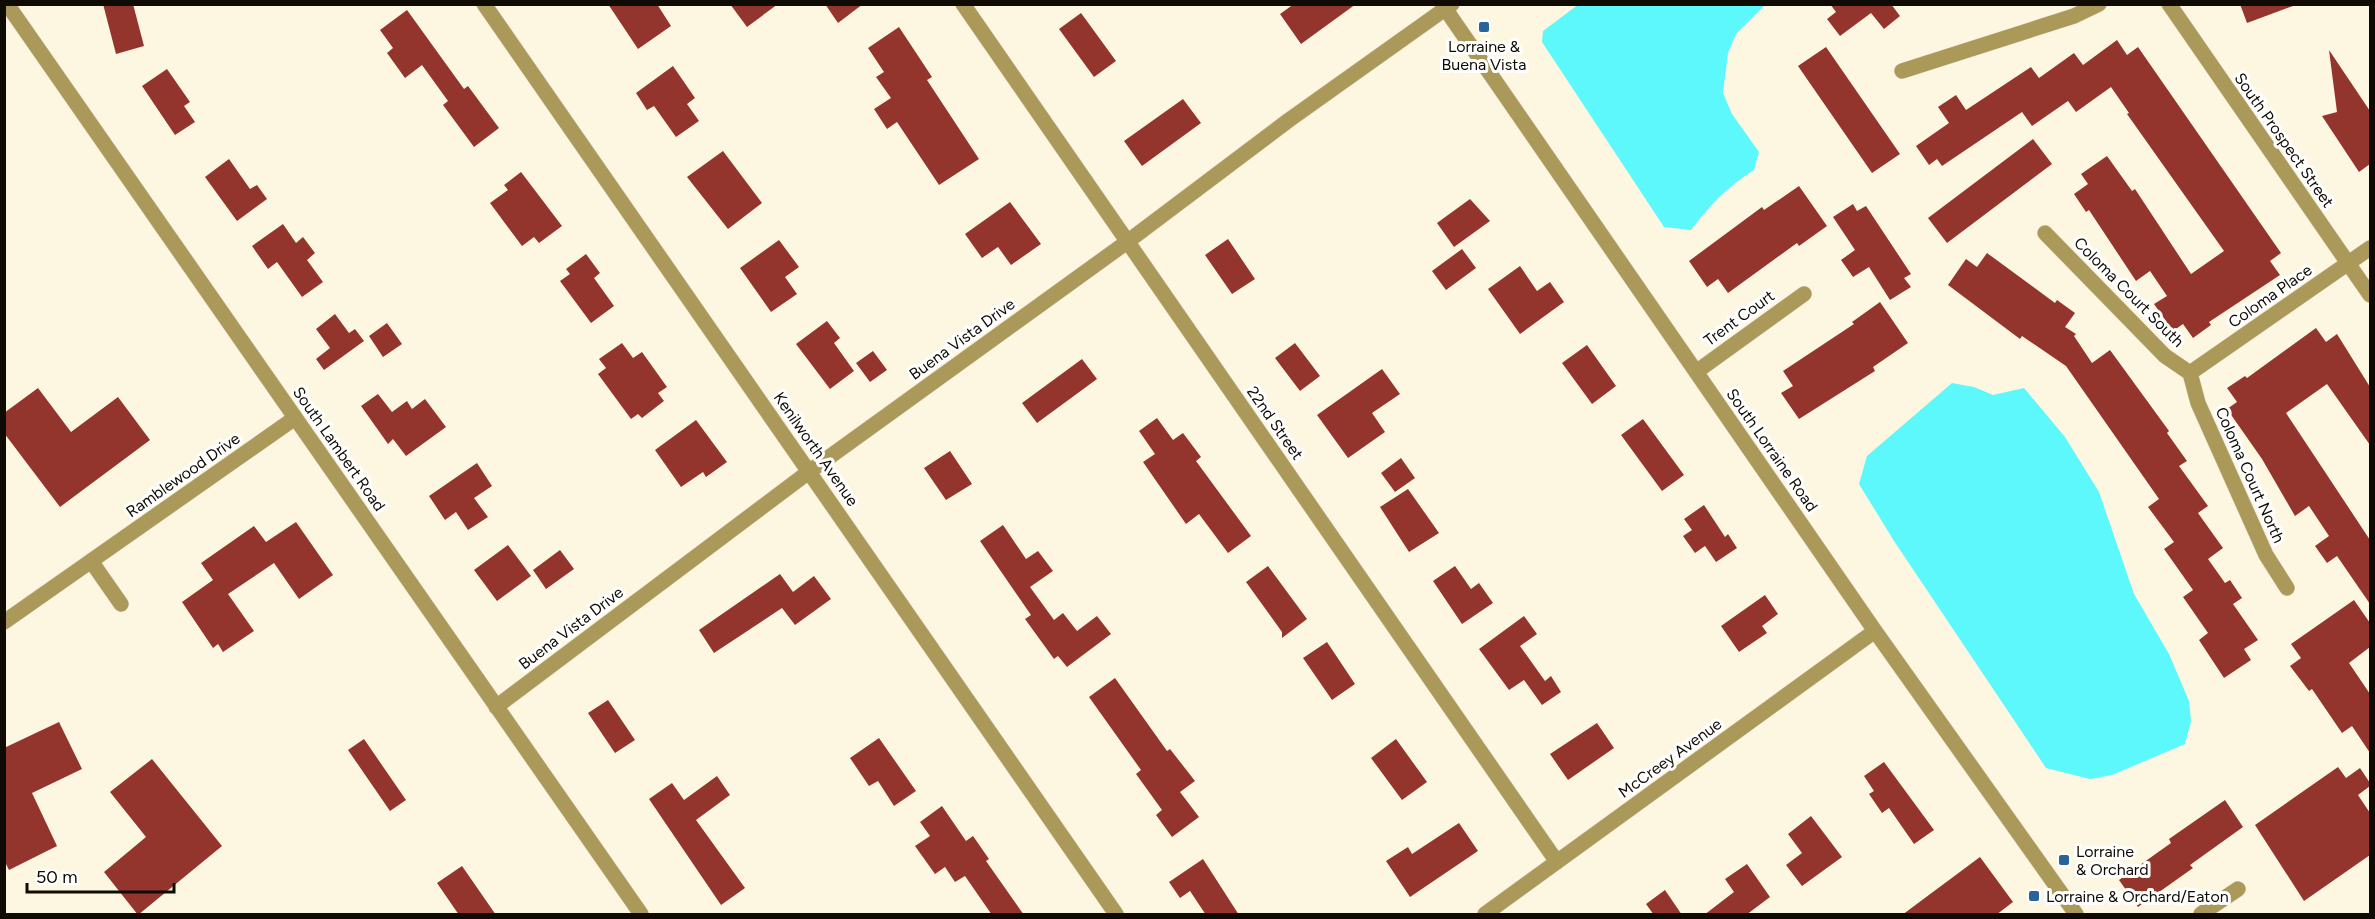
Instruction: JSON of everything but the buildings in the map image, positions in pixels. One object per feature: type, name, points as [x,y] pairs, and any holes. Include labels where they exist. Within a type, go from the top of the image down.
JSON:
[{"type":"street","name":"South Lambert Road","points":[[7,4],[641,915]]},
{"type":"street","name":"Kenilworth Avenue","points":[[484,4],[1116,915]]},
{"type":"street","name":"22nd Street","points":[[963,4],[1557,862]]},
{"type":"street","points":[[1902,71],[2074,16],[2099,4]]},
{"type":"street","name":"South Prospect Street","points":[[2169,4],[2370,295]]},
{"type":"street","name":"Buena Vista Drive","points":[[496,707],[810,471],[1127,242],[1446,6]]},
{"type":"street","name":"South Lorraine Road","points":[[1446,6],[1695,372],[2076,915]]},
{"type":"street","name":"Coloma Court South","points":[[2045,233],[2165,356],[2190,373]]},
{"type":"street","name":"Coloma Place","points":[[2190,373],[2370,248]]},
{"type":"street","name":"Trent Court","points":[[1695,372],[1804,294]]},
{"type":"street","name":"Coloma Court North","points":[[2190,373],[2198,403],[2256,534],[2287,588]]},
{"type":"street","name":"Ramblewood Drive","points":[[4,622],[295,418]]},
{"type":"street","points":[[91,561],[121,604]]},
{"type":"street","name":"McCreey Avenue","points":[[1485,915],[1875,631]]},
{"type":"street","points":[[2201,915],[2238,889]]},
{"type":"water","points":[[1579,4],[1765,5],[1736,34],[1728,53],[1723,93],[1732,114],[1759,152],[1754,170],[1720,197],[1691,230],[1664,227],[1542,42],[1543,31]]},
{"type":"water","points":[[1952,383],[1974,387],[1993,395],[2024,388],[2065,437],[2099,492],[2134,594],[2169,654],[2189,701],[2191,721],[2185,744],[2112,775],[2090,779],[2046,768],[1894,541],[1859,484],[1867,456]]},
{"type":"place","name":"Lorraine & Buena Vista","points":[[1484,27]]},
{"type":"place","name":"Lorraine & Orchard","points":[[2064,860]]},
{"type":"place","name":"Lorraine & Orchard/Eaton","points":[[2034,896]]}]
